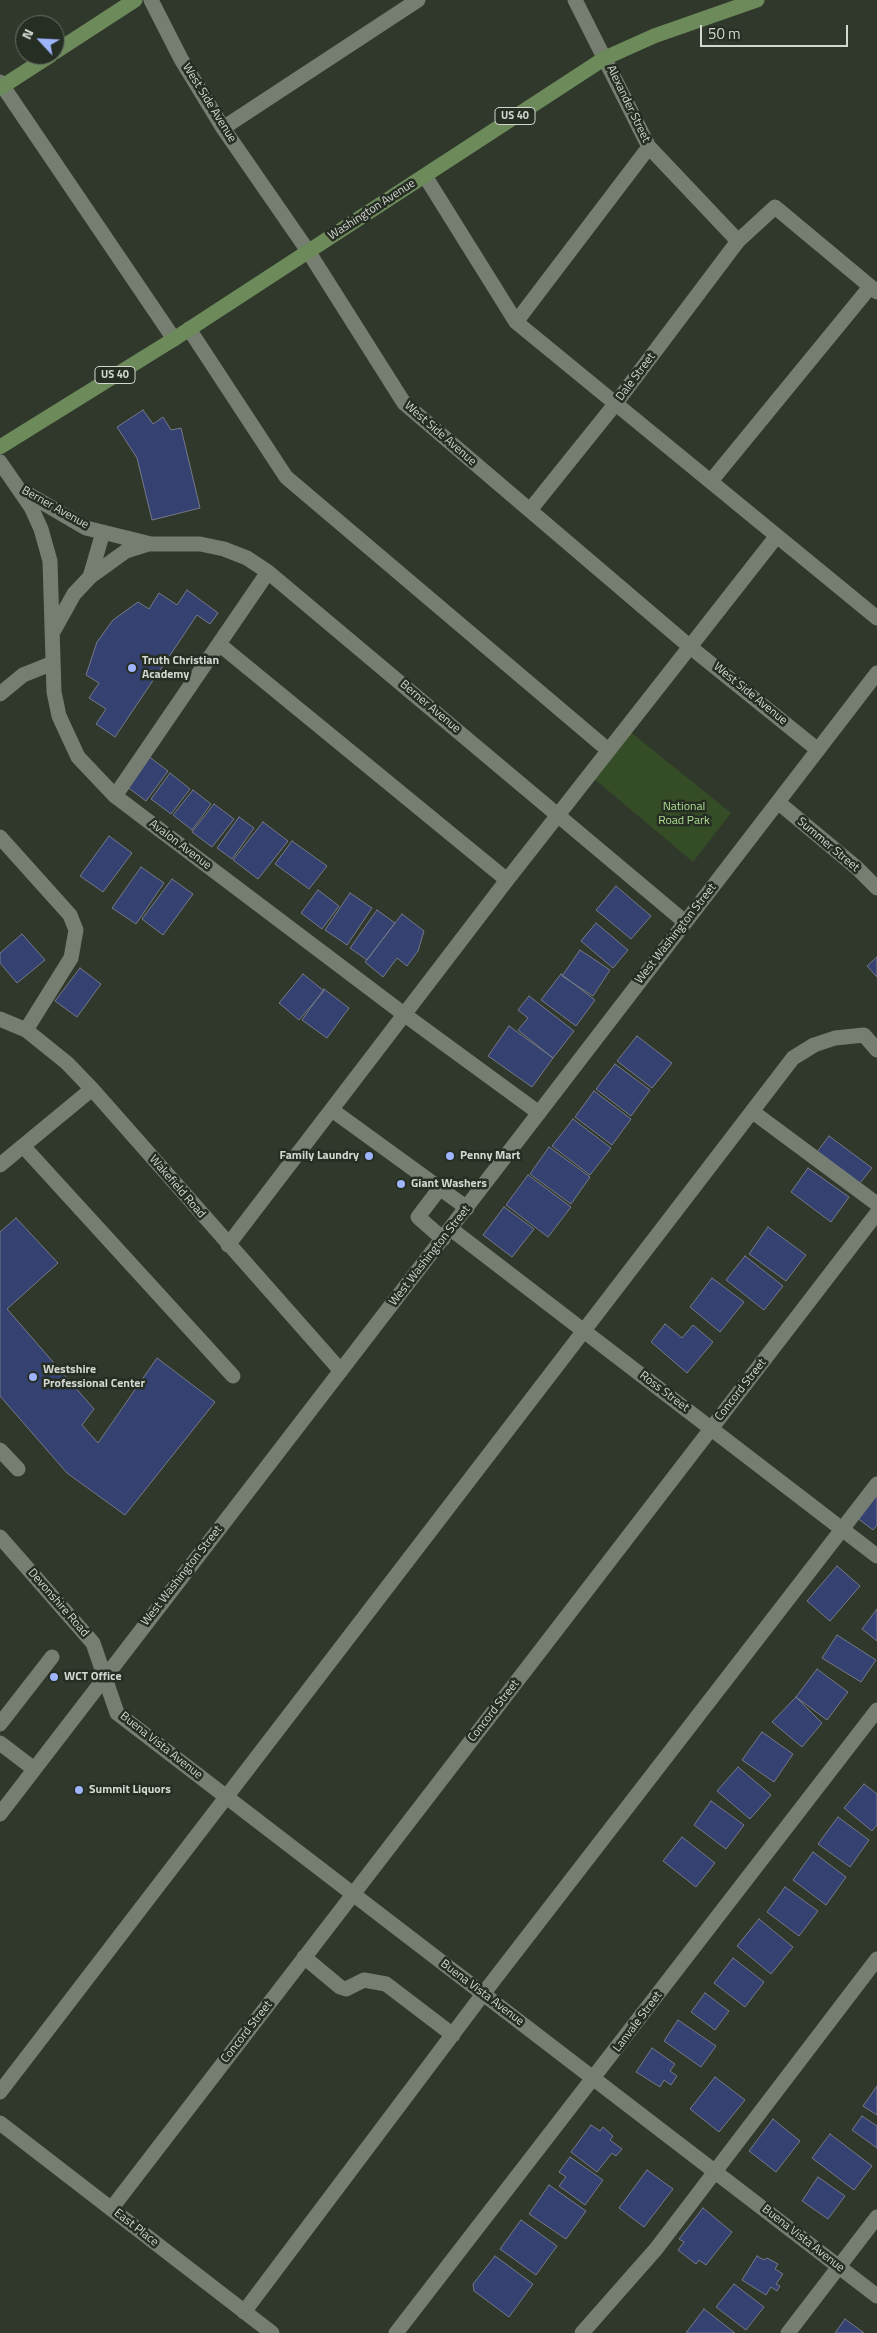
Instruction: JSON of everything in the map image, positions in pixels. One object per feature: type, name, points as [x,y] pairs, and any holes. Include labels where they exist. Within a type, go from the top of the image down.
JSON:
[{"type":"main road","points":[[65,46],[135,0]]},
{"type":"main road","name":"Washington Avenue","points":[[0,447],[174,339],[605,58],[654,36],[757,0]]},
{"type":"main road","points":[[1,85],[34,65]]},
{"type":"street","name":"West Side Avenue","points":[[151,0],[181,60],[223,128],[308,251],[404,403],[689,646],[818,750]]},
{"type":"street","points":[[223,128],[418,0]]},
{"type":"street","name":"Alexander Street","points":[[576,0],[649,147],[738,241]]},
{"type":"street","points":[[1,85],[174,339]]},
{"type":"street","points":[[516,322],[649,147]]},
{"type":"street","points":[[425,176],[516,322],[877,618]]},
{"type":"street","name":"Dale Street","points":[[530,510],[616,403],[738,241],[775,207],[874,289]]},
{"type":"street","points":[[711,481],[874,289]]},
{"type":"street","points":[[189,329],[286,477],[608,750]]},
{"type":"street","name":"Avalon Avenue","points":[[0,462],[31,506],[41,529],[50,561],[53,591],[54,692],[59,716],[78,756],[115,796],[539,1113]]},
{"type":"street","name":"Berner Avenue","points":[[17,487],[86,528],[151,544],[200,544],[224,549],[247,558],[268,572],[685,922]]},
{"type":"street","points":[[90,577],[103,532]]},
{"type":"street","points":[[228,1245],[507,880],[776,537]]},
{"type":"street","name":"Berner Avenue","points":[[52,636],[74,594],[90,577],[126,551],[151,544]]},
{"type":"street","points":[[115,796],[268,572]]},
{"type":"street","points":[[219,644],[507,880]]},
{"type":"street","points":[[0,694],[23,675],[53,663]]},
{"type":"street","name":"West Washington Street","points":[[0,1814],[685,922],[779,803],[877,673]]},
{"type":"street","name":"Summer Street","points":[[779,803],[857,868],[877,888]]},
{"type":"street","points":[[0,837],[70,915],[76,930],[71,958],[26,1030]]},
{"type":"street","name":"Wakefield Road","points":[[0,1020],[26,1030],[67,1063],[341,1371]]},
{"type":"street","points":[[0,2092],[225,1796],[793,1058],[814,1045],[835,1038],[864,1035],[877,1050]]},
{"type":"street","points":[[0,1166],[92,1089]]},
{"type":"street","points":[[332,1110],[467,1208]]},
{"type":"street","points":[[753,1112],[877,1204]]},
{"type":"street","points":[[23,1146],[233,1376]]},
{"type":"street","name":"Ross Street","points":[[440,1188],[418,1217],[447,1234],[584,1331],[877,1556]]},
{"type":"street","name":"Concord Street","points":[[110,2209],[877,1213]]},
{"type":"street","points":[[0,1450],[18,1469]]},
{"type":"street","points":[[244,2312],[484,1994],[877,1484]]},
{"type":"street","name":"Devonshire Road","points":[[0,1537],[93,1643],[104,1677]]},
{"type":"street","points":[[0,1724],[52,1657]]},
{"type":"street","name":"Buena Vista Avenue","points":[[104,1677],[117,1713],[877,2296]]},
{"type":"street","name":"Lanvale Street","points":[[396,2333],[877,1710]]},
{"type":"street","points":[[0,1743],[34,1769]]},
{"type":"street","points":[[304,1957],[340,1987],[346,1988],[364,1980],[386,1984],[453,2035]]},
{"type":"street","points":[[582,2333],[656,2249],[877,1959]]},
{"type":"street","name":"East Place","points":[[0,2123],[272,2333]]},
{"type":"street","points":[[788,2333],[877,2217]]},
{"type":"green space","name":"National Road Park","points":[[628,730],[731,813],[693,862],[592,777]]},
{"type":"building","points":[[143,410],[153,424],[163,417],[171,430],[181,428],[200,508],[152,520],[137,458],[117,427]]},
{"type":"building","points":[[187,590],[218,613],[210,624],[197,615],[115,737],[96,724],[106,709],[89,698],[99,683],[86,675],[97,642],[113,620],[138,602],[149,609],[159,593],[177,605]]},
{"type":"building","points":[[148,756],[168,771],[146,801],[126,786]]},
{"type":"building","points":[[170,773],[190,789],[171,814],[151,799]]},
{"type":"building","points":[[193,790],[211,804],[192,830],[173,815]]},
{"type":"building","points":[[214,804],[234,819],[212,847],[192,832]]},
{"type":"building","points":[[239,817],[254,828],[232,859],[217,848]]},
{"type":"building","points":[[263,822],[288,841],[258,879],[233,860]]},
{"type":"building","points":[[109,836],[132,853],[103,892],[80,876]]},
{"type":"building","points":[[292,841],[327,866],[309,889],[275,864]]},
{"type":"building","points":[[141,867],[164,883],[136,924],[112,908]]},
{"type":"building","points":[[172,879],[193,894],[163,935],[142,919]]},
{"type":"building","points":[[616,886],[651,916],[631,939],[596,910]]},
{"type":"building","points":[[318,890],[339,906],[322,929],[301,913]]},
{"type":"building","points":[[350,893],[372,908],[347,945],[325,930]]},
{"type":"building","points":[[377,910],[395,923],[367,960],[350,948]]},
{"type":"building","points":[[402,914],[424,931],[418,951],[407,966],[397,958],[383,977],[365,962]]},
{"type":"building","points":[[596,923],[628,950],[613,968],[581,941]]},
{"type":"building","points":[[22,934],[45,960],[17,983],[0,963],[0,953]]},
{"type":"building","points":[[580,950],[610,970],[593,996],[562,976]]},
{"type":"building","points":[[877,957],[877,977],[867,966]]},
{"type":"building","points":[[80,968],[101,984],[77,1017],[55,1001]]},
{"type":"building","points":[[303,974],[324,991],[299,1020],[279,1003]]},
{"type":"building","points":[[561,974],[595,1000],[576,1026],[541,1000]]},
{"type":"building","points":[[324,989],[349,1008],[327,1038],[302,1020]]},
{"type":"building","points":[[529,996],[574,1031],[553,1058],[518,1030],[528,1018],[518,1010]]},
{"type":"building","points":[[509,1026],[553,1058],[532,1087],[488,1056]]},
{"type":"building","points":[[637,1036],[672,1063],[652,1088],[617,1061]]},
{"type":"building","points":[[615,1064],[650,1090],[631,1116],[596,1089]]},
{"type":"building","points":[[594,1091],[631,1119],[612,1145],[575,1117]]},
{"type":"building","points":[[573,1119],[611,1148],[590,1175],[552,1146]]},
{"type":"building","points":[[829,1136],[872,1168],[856,1188],[814,1156]]},
{"type":"building","points":[[549,1147],[590,1177],[571,1204],[530,1174]]},
{"type":"building","points":[[808,1168],[849,1197],[831,1222],[791,1192]]},
{"type":"building","points":[[528,1175],[571,1207],[548,1237],[506,1205]]},
{"type":"building","points":[[504,1207],[534,1229],[512,1257],[483,1235]]},
{"type":"building","name":"Westshire Professional Center","points":[[16,1218],[58,1263],[7,1309],[94,1409],[82,1425],[98,1443],[157,1358],[215,1402],[125,1515],[67,1473],[0,1396],[0,1232]]},
{"type":"building","points":[[768,1227],[806,1255],[786,1281],[749,1254]]},
{"type":"building","points":[[745,1256],[783,1286],[764,1310],[726,1280]]},
{"type":"building","points":[[712,1278],[744,1302],[720,1332],[690,1307]]},
{"type":"building","points":[[665,1324],[682,1338],[693,1325],[713,1342],[687,1373],[651,1342]]},
{"type":"building","points":[[874,1494],[877,1496],[877,1525],[873,1530],[856,1517]]},
{"type":"building","points":[[837,1566],[860,1586],[830,1621],[807,1601]]},
{"type":"building","points":[[877,1609],[877,1641],[862,1629]]},
{"type":"building","points":[[837,1635],[876,1660],[861,1682],[822,1658]]},
{"type":"building","points":[[817,1669],[848,1692],[827,1720],[796,1697]]},
{"type":"building","points":[[796,1697],[822,1723],[802,1747],[772,1722]]},
{"type":"building","points":[[762,1732],[793,1754],[774,1782],[742,1760]]},
{"type":"building","points":[[738,1767],[771,1795],[750,1819],[717,1791]]},
{"type":"building","points":[[864,1784],[877,1794],[877,1825],[872,1831],[844,1808]]},
{"type":"building","points":[[711,1801],[744,1825],[726,1849],[694,1825]]},
{"type":"building","points":[[838,1817],[869,1840],[850,1867],[818,1844]]},
{"type":"building","points":[[682,1837],[715,1863],[696,1887],[663,1861]]},
{"type":"building","points":[[813,1852],[846,1877],[826,1905],[793,1880]]},
{"type":"building","points":[[785,1887],[818,1911],[799,1936],[767,1912]]},
{"type":"building","points":[[759,1919],[793,1947],[771,1974],[737,1946]]},
{"type":"building","points":[[733,1958],[764,1982],[745,2007],[714,1983]]},
{"type":"building","points":[[705,1993],[729,2011],[715,2030],[691,2012]]},
{"type":"building","points":[[678,2020],[716,2046],[701,2067],[664,2041]]},
{"type":"building","points":[[652,2048],[675,2064],[670,2071],[677,2076],[671,2085],[664,2080],[660,2087],[636,2072]]},
{"type":"building","points":[[715,2077],[745,2100],[719,2132],[690,2109]]},
{"type":"building","points":[[877,2086],[877,2115],[863,2106]]},
{"type":"building","points":[[862,2116],[877,2126],[877,2148],[852,2130]]},
{"type":"building","points":[[773,2119],[800,2141],[776,2172],[749,2151]]},
{"type":"building","points":[[591,2125],[600,2131],[603,2127],[613,2136],[610,2140],[622,2149],[616,2156],[612,2153],[597,2172],[571,2152]]},
{"type":"building","points":[[830,2134],[872,2166],[854,2190],[812,2158]]},
{"type":"building","points":[[570,2157],[603,2180],[585,2205],[559,2186],[566,2177],[559,2172]]},
{"type":"building","points":[[647,2170],[673,2189],[644,2227],[619,2208]]},
{"type":"building","points":[[818,2177],[845,2196],[828,2219],[802,2201]]},
{"type":"building","points":[[549,2185],[586,2211],[566,2239],[529,2214]]},
{"type":"building","points":[[703,2208],[732,2232],[706,2265],[699,2260],[696,2264],[678,2250],[684,2242],[679,2239]]},
{"type":"building","points":[[521,2220],[557,2246],[536,2275],[500,2249]]},
{"type":"building","points":[[495,2256],[533,2284],[509,2317],[474,2291],[473,2284]]},
{"type":"building","points":[[757,2256],[764,2260],[767,2258],[778,2264],[775,2269],[783,2274],[776,2284],[780,2286],[777,2291],[771,2287],[766,2295],[742,2280]]},
{"type":"building","points":[[734,2284],[764,2307],[746,2330],[716,2307]]},
{"type":"building","points":[[704,2309],[735,2333],[686,2333]]},
{"type":"building","points":[[845,2319],[864,2333],[835,2333]]},
{"type":"place","name":"Truth Christian Academy","points":[[132,668]]},
{"type":"place","name":"Family Laundry","points":[[369,1156]]},
{"type":"place","name":"Penny Mart","points":[[450,1156]]},
{"type":"place","name":"Giant Washers","points":[[401,1184]]},
{"type":"place","name":"Westshire Professional Center","points":[[33,1377]]},
{"type":"place","name":"WCT Office","points":[[54,1677]]},
{"type":"place","name":"Summit Liquors","points":[[79,1790]]}]
